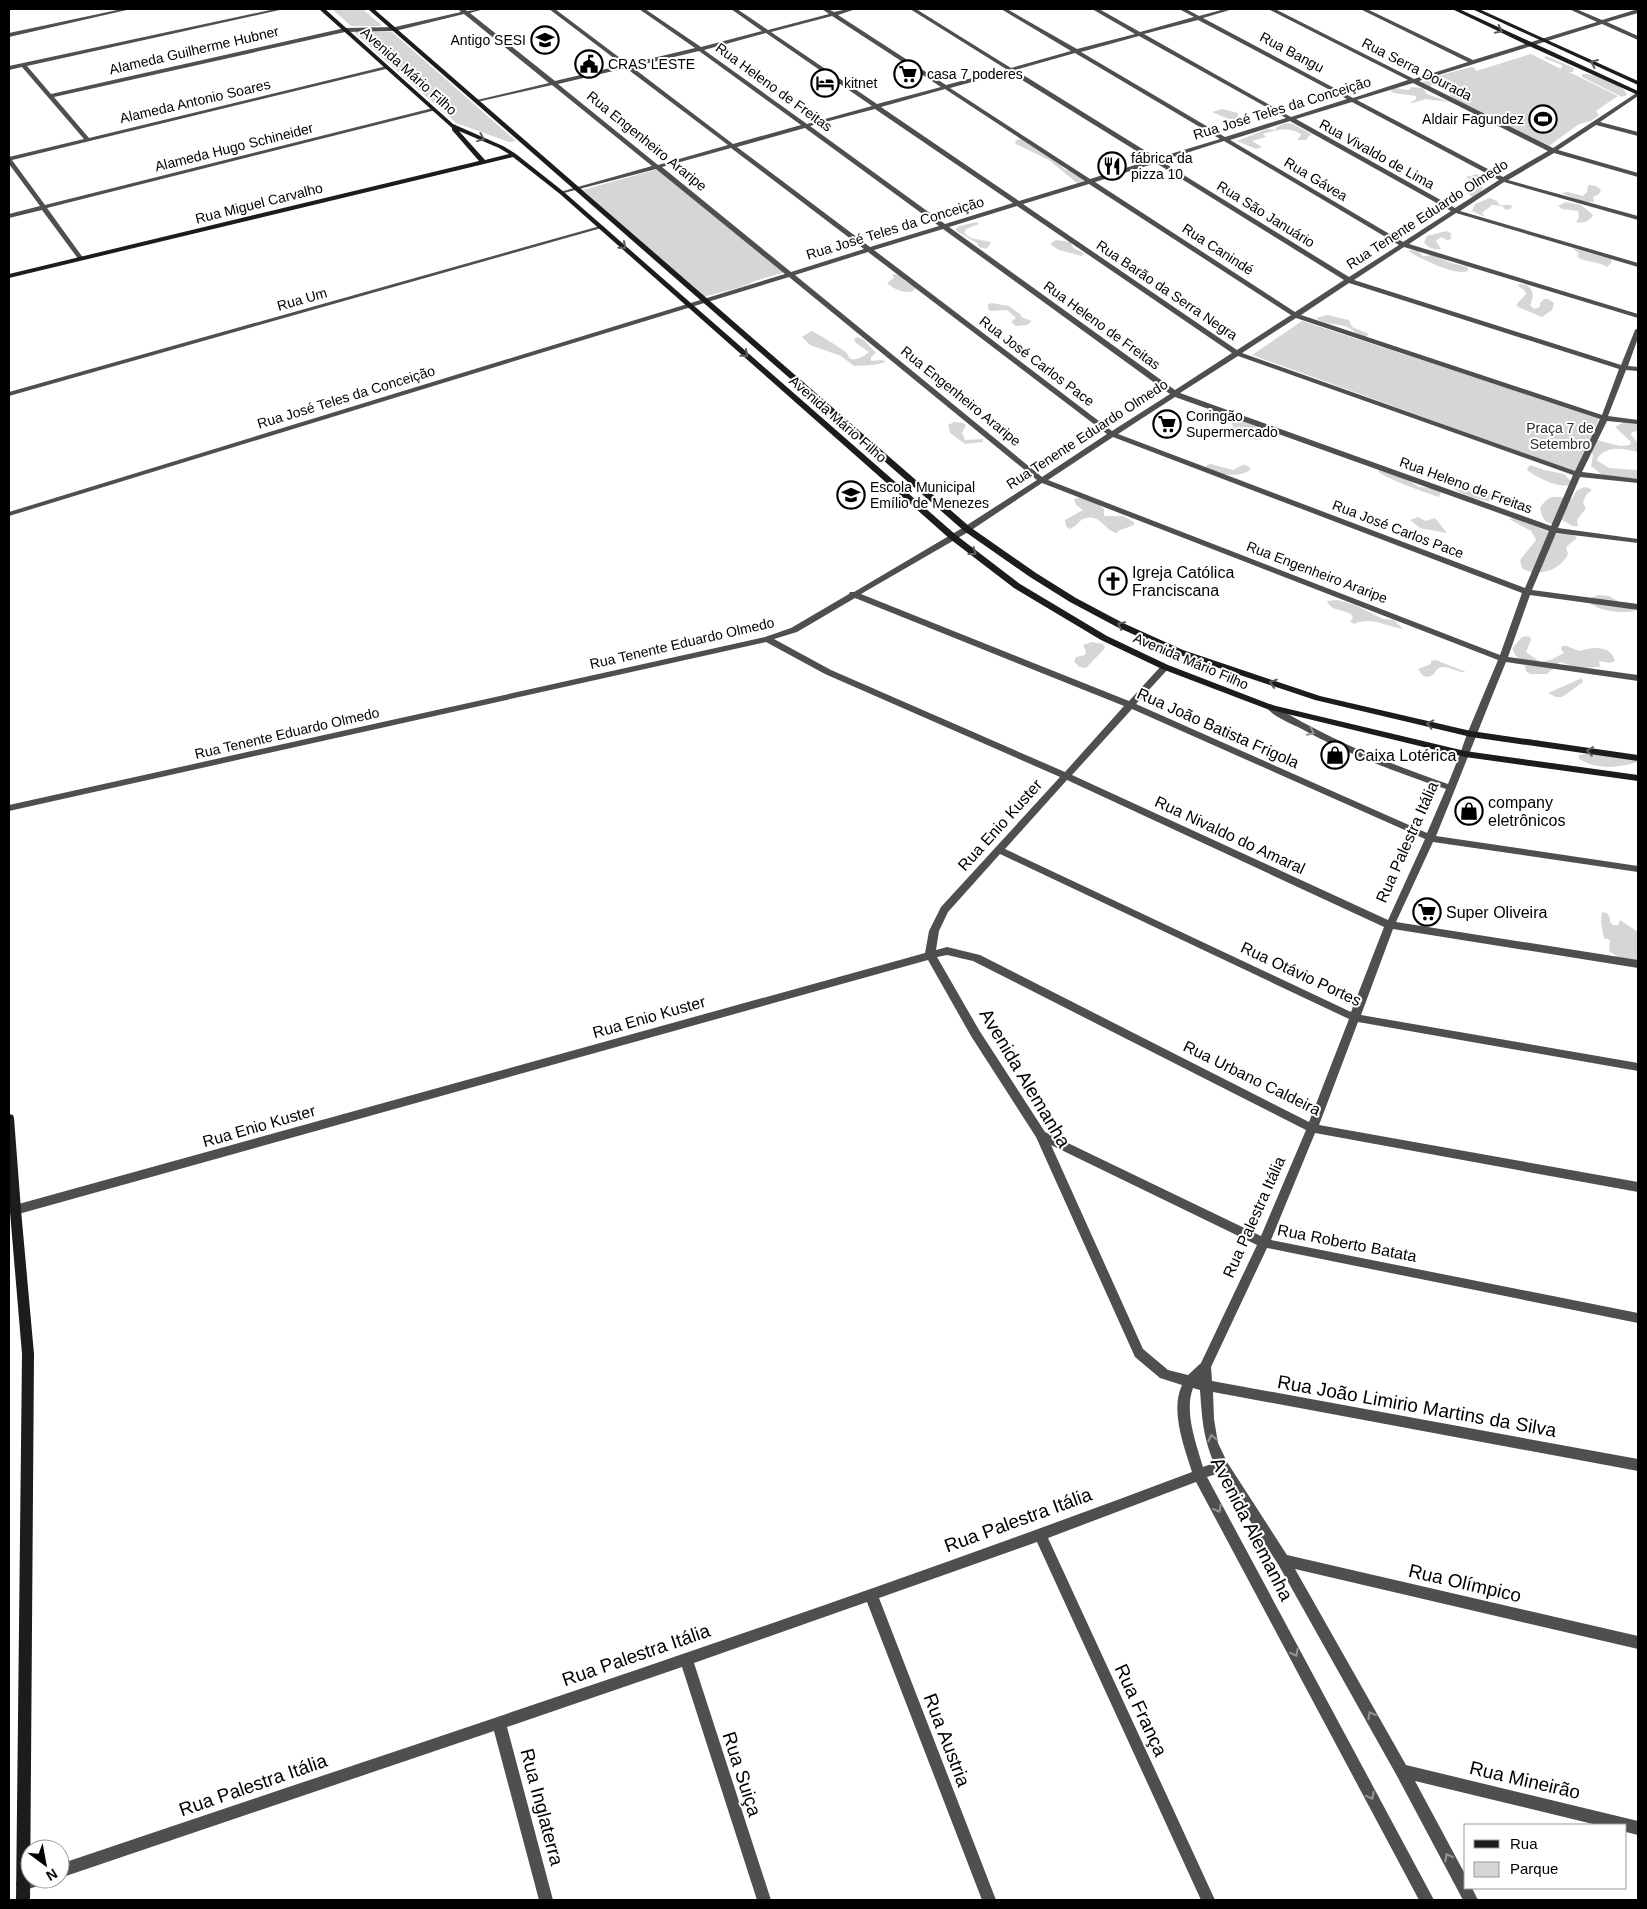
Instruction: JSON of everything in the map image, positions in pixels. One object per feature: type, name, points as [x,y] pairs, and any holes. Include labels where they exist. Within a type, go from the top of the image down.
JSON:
[{"type":"main road","name":"Avenida Mário Filho","points":[[322,9],[450,125],[501,147],[562,193],[953,536],[1025,590],[1104,638],[1164,667],[1270,708],[1466,754],[1638,778]]},
{"type":"main road","name":"Avenida Mário Filho","points":[[371,9],[479,101],[704,301],[967,529],[1073,600],[1120,625],[1180,652],[1318,698],[1471,734],[1638,758]]},
{"type":"main road","points":[[1455,9],[1638,93]]},
{"type":"main road","points":[[1475,9],[1638,83]]},
{"type":"main road","points":[[450,125],[483,162]]},
{"type":"main road","name":"Rua Miguel Carvalho","points":[[9,276],[514,155]]},
{"type":"main road","points":[[9,1118],[28,1354],[23,1839]]},
{"type":"street","points":[[9,35],[128,9]]},
{"type":"street","points":[[9,68],[281,9]]},
{"type":"street","name":"Alameda Guilherme Hubner","points":[[49,96],[345,30],[395,29],[463,11],[481,9]]},
{"type":"street","name":"Rua José Carlos Pace","points":[[552,9],[1113,435],[1527,592],[1638,607]]},
{"type":"street","name":"Rua Heleno de Freitas","points":[[642,9],[700,49],[1175,394],[1554,530],[1638,541]]},
{"type":"street","name":"Rua Barão da Serra Negra","points":[[734,9],[1236,353],[1578,474],[1638,481]]},
{"type":"street","name":"Rua Canindé","points":[[825,9],[1295,315],[1604,418],[1638,422]]},
{"type":"street","points":[[479,101],[700,49],[853,9]]},
{"type":"street","name":"Rua São Januário","points":[[913,9],[1350,280],[1622,368],[1638,369]]},
{"type":"street","name":"Rua Gávea","points":[[1004,9],[1404,245],[1638,316]]},
{"type":"street","name":"Rua Vivaldo de Lima","points":[[1095,9],[1455,211],[1638,265]]},
{"type":"street","name":"Rua Bangu","points":[[1182,9],[1503,180],[1638,218]]},
{"type":"street","points":[[562,193],[1230,9]]},
{"type":"street","name":"Rua Serra Dourada","points":[[1271,9],[1553,151],[1638,175]]},
{"type":"street","points":[[1363,9],[1472,62]]},
{"type":"street","points":[[1572,9],[1638,38]]},
{"type":"street","name":"Rua Engenheiro Araripe","points":[[463,11],[658,166],[1041,480],[1504,659],[1638,678]]},
{"type":"street","name":"Rua José Teles da Conceição","points":[[9,514],[704,301],[1638,11]]},
{"type":"street","points":[[23,65],[88,140]]},
{"type":"street","name":"Alameda Antonio Soares","points":[[9,160],[387,68]]},
{"type":"street","name":"Rua Tenente Eduardo Olmedo","points":[[9,808],[767,639],[794,630],[967,529],[1503,180],[1553,151],[1638,93]]},
{"type":"street","name":"Alameda Hugo Schineider","points":[[9,216],[433,110]]},
{"type":"street","points":[[1595,123],[1638,134]]},
{"type":"street","points":[[9,160],[81,259]]},
{"type":"street","name":"Rua Um","points":[[9,394],[602,227]]},
{"type":"street","name":"Rua Palestra Itália","points":[[1190,1381],[1205,1367],[1264,1243],[1312,1128],[1390,925],[1466,754],[1471,734],[1504,659],[1527,592],[1604,418],[1638,330]]},
{"type":"street","name":"Rua João Batista Frigola","points":[[853,594],[1130,705],[1430,838],[1638,869]]},
{"type":"street","name":"Rua Nivaldo do Amaral","points":[[767,639],[828,672],[1066,776],[1390,925],[1638,964]]},
{"type":"street","name":"Rua Enio Kuster","points":[[15,1210],[930,954],[934,931],[944,910],[1164,667]]},
{"type":"street","points":[[1270,708],[1305,730],[1338,745],[1450,788]]},
{"type":"street","name":"Rua Otávio Portes","points":[[1000,850],[1355,1018],[1638,1067]]},
{"type":"street","name":"Rua Urbano Caldeira","points":[[930,954],[948,951],[976,958],[1312,1128],[1638,1187]]},
{"type":"street","name":"Avenida Alemanha","points":[[930,954],[976,1032],[1041,1135],[1138,1353],[1164,1374],[1190,1381],[1184,1398],[1187,1433],[1199,1474],[1427,1900]]},
{"type":"street","name":"Rua Roberto Batata","points":[[1041,1135],[1264,1243],[1638,1318]]},
{"type":"street","points":[[1205,1367],[1207,1386]]},
{"type":"street","name":"Rua João Limirio Martins da Silva","points":[[1190,1381],[1207,1386],[1638,1465]]},
{"type":"street","name":"Avenida Alemanha","points":[[1207,1386],[1208,1419],[1212,1443],[1222,1466],[1284,1560],[1464,1887]]},
{"type":"street","name":"Rua Palestra Itália","points":[[70,1869],[686,1659],[1040,1535],[1222,1466]]},
{"type":"street","name":"Rua França","points":[[1040,1535],[1208,1900]]},
{"type":"street","name":"Rua Olímpico","points":[[1284,1560],[1638,1642]]},
{"type":"street","name":"Rua Austria","points":[[871,1594],[989,1900]]},
{"type":"street","name":"Rua Suiça","points":[[686,1659],[764,1900]]},
{"type":"street","name":"Rua Inglaterra","points":[[499,1723],[546,1900]]},
{"type":"street","name":"Rua Mineirão","points":[[1402,1772],[1621,1824]]},
{"type":"green space","points":[[332,9],[363,9],[382,26],[351,26]]},
{"type":"green space","points":[[354,32],[392,32],[516,141],[509,142],[456,123]]},
{"type":"green space","name":"Aldair Fagundez","points":[[1531,54],[1561,69],[1562,65],[1544,58],[1546,56],[1574,68],[1573,72],[1569,72],[1618,96],[1596,111],[1599,115],[1591,121],[1579,124],[1549,146],[1457,101],[1449,95],[1453,94],[1436,85],[1430,86],[1421,82],[1434,80],[1434,77],[1471,67],[1475,68],[1476,71]]},
{"type":"green space","points":[[1582,74],[1594,75],[1614,83],[1620,86],[1627,95],[1622,97],[1582,77]]},
{"type":"green space","points":[[1411,87],[1423,88],[1427,94],[1449,102],[1425,99],[1410,103],[1416,99],[1416,96],[1390,91],[1394,88],[1409,90]]},
{"type":"green space","points":[[1222,109],[1238,113],[1237,120],[1252,125],[1238,128],[1236,122],[1212,112]]},
{"type":"green space","points":[[1286,123],[1293,124],[1311,134],[1306,140],[1297,140],[1301,135],[1293,130],[1278,130],[1263,134],[1266,137],[1252,141],[1262,147],[1256,149],[1237,141],[1267,129],[1275,130]]},
{"type":"green space","points":[[1020,139],[1027,141],[1058,162],[1064,169],[1077,173],[1084,181],[1077,183],[1049,160],[1016,144],[1015,141]]},
{"type":"green space","points":[[658,169],[785,272],[703,297],[583,190]]},
{"type":"green space","points":[[1477,174],[1483,178],[1477,182],[1483,186],[1480,194],[1472,197],[1465,191],[1471,189],[1470,186],[1474,183],[1466,177]]},
{"type":"green space","points":[[1589,185],[1596,186],[1601,190],[1599,194],[1593,197],[1594,202],[1584,202],[1561,193],[1568,192],[1583,196],[1587,192]]},
{"type":"green space","points":[[1490,198],[1497,201],[1500,205],[1511,205],[1512,208],[1506,210],[1502,206],[1492,205],[1482,213],[1485,217],[1472,211],[1475,204]]},
{"type":"green space","points":[[1566,202],[1581,205],[1593,215],[1586,222],[1576,222],[1579,217],[1578,211],[1562,209],[1558,206]]},
{"type":"green space","points":[[977,222],[979,224],[966,229],[964,233],[971,238],[991,242],[987,249],[979,247],[977,243],[955,230],[959,226]]},
{"type":"green space","points":[[1446,231],[1452,234],[1450,236],[1452,239],[1447,240],[1441,237],[1436,241],[1441,249],[1431,248],[1424,242],[1427,236]]},
{"type":"green space","points":[[1056,240],[1071,242],[1073,248],[1084,254],[1082,256],[1059,250],[1051,245]]},
{"type":"green space","points":[[1571,248],[1611,259],[1612,262],[1607,267],[1585,260],[1577,257],[1579,253]]},
{"type":"green space","points":[[1410,250],[1418,251],[1423,256],[1433,255],[1451,263],[1468,267],[1468,271],[1462,272],[1446,269],[1409,252]]},
{"type":"green space","points":[[892,274],[900,275],[905,281],[916,288],[913,291],[906,292],[893,287],[887,283],[894,278]]},
{"type":"green space","points":[[1519,284],[1527,285],[1531,289],[1533,296],[1530,305],[1534,309],[1540,307],[1540,303],[1544,299],[1548,299],[1554,303],[1552,310],[1542,317],[1518,307],[1516,305],[1526,294],[1518,286]]},
{"type":"green space","points":[[988,304],[1009,306],[1021,317],[1032,321],[1027,325],[1016,326],[1011,322],[1016,318],[1007,310],[990,311]]},
{"type":"green space","points":[[1327,315],[1349,320],[1352,327],[1369,334],[1366,337],[1347,327],[1326,323],[1316,318]]},
{"type":"green space","name":"Praça 7 de Setembro","points":[[1302,321],[1599,419],[1575,472],[1252,355]]},
{"type":"green space","points":[[811,331],[840,348],[853,359],[869,352],[856,343],[854,339],[857,337],[864,340],[876,353],[871,357],[871,361],[883,360],[886,362],[854,366],[841,356],[810,345],[802,337]]},
{"type":"green space","points":[[1234,419],[1274,433],[1262,439],[1249,439],[1234,427],[1231,421]]},
{"type":"green space","points":[[1628,420],[1638,423],[1638,431],[1632,432],[1631,435],[1638,443],[1638,452],[1611,449],[1601,454],[1597,459],[1609,468],[1638,470],[1638,483],[1605,477],[1591,466],[1593,455],[1591,450],[1597,440],[1620,446],[1630,445],[1631,442],[1615,427]]},
{"type":"green space","points":[[954,422],[966,425],[962,433],[965,440],[983,439],[983,442],[965,444],[950,433],[948,425]]},
{"type":"green space","points":[[1211,464],[1233,470],[1246,465],[1251,469],[1241,474],[1223,474],[1206,470],[1207,465]]},
{"type":"green space","points":[[1531,465],[1564,474],[1571,481],[1570,485],[1554,484],[1542,479],[1527,470]]},
{"type":"green space","points":[[1379,470],[1406,479],[1419,487],[1435,488],[1441,492],[1439,497],[1396,481],[1381,474]]},
{"type":"green space","points":[[1456,485],[1462,485],[1463,488],[1475,493],[1488,492],[1495,497],[1492,501],[1472,497],[1454,489]]},
{"type":"green space","points":[[1584,487],[1592,490],[1586,495],[1583,503],[1586,508],[1577,520],[1578,526],[1572,526],[1561,519],[1557,524],[1549,523],[1545,520],[1540,508],[1547,500],[1554,497],[1572,499],[1576,491]]},
{"type":"green space","points":[[1082,497],[1095,502],[1104,509],[1104,516],[1123,516],[1134,522],[1134,525],[1118,531],[1118,533],[1091,517],[1080,521],[1069,529],[1066,526],[1065,520],[1083,510],[1076,505],[1074,499]]},
{"type":"green space","points":[[1418,517],[1426,521],[1435,518],[1447,533],[1420,528],[1410,520]]},
{"type":"green space","points":[[1514,518],[1556,534],[1572,534],[1577,538],[1566,547],[1568,554],[1560,565],[1548,571],[1528,571],[1522,568],[1520,560],[1536,540],[1531,531],[1509,519]]},
{"type":"green space","points":[[1599,595],[1609,596],[1635,611],[1609,611],[1595,606],[1586,599]]},
{"type":"green space","points":[[1338,600],[1355,605],[1383,619],[1394,620],[1403,629],[1367,621],[1354,624],[1350,621],[1353,618],[1351,614],[1331,607],[1327,601]]},
{"type":"green space","points":[[1525,636],[1530,637],[1531,640],[1526,652],[1540,662],[1550,660],[1564,653],[1561,649],[1562,646],[1579,651],[1589,648],[1605,649],[1613,656],[1615,661],[1610,663],[1599,661],[1600,667],[1577,668],[1560,662],[1547,674],[1530,674],[1526,671],[1524,662],[1516,656],[1512,649]]},
{"type":"green space","points":[[1092,642],[1103,644],[1105,648],[1086,668],[1079,667],[1074,661],[1076,657],[1085,655],[1086,652],[1083,645]]},
{"type":"green space","points":[[1436,660],[1466,672],[1443,667],[1431,676],[1423,676],[1418,669]]},
{"type":"green space","points":[[1582,678],[1583,682],[1562,697],[1556,697],[1548,693]]},
{"type":"green space","points":[[1591,753],[1634,759],[1638,762],[1608,767],[1593,765],[1579,759],[1579,755]]},
{"type":"green space","points":[[1602,912],[1607,913],[1613,925],[1618,925],[1620,920],[1638,932],[1638,962],[1621,959],[1609,951],[1610,940],[1604,938],[1601,923]]},
{"type":"place","name":"Antigo SESI","points":[[545,40]]},
{"type":"place","name":"CRAS LESTE","points":[[589,64]]},
{"type":"place","name":"casa 7 poderes","points":[[908,74]]},
{"type":"place","name":"kitnet","points":[[825,83]]},
{"type":"place","name":"Aldair Fagundez","points":[[1543,119]]},
{"type":"place","name":"fábrica da pizza 10","points":[[1112,166]]},
{"type":"place","name":"Coringão Supermercado","points":[[1167,424]]},
{"type":"place","name":"Escola Municipal Emílio de Menezes","points":[[851,495]]},
{"type":"place","name":"Igreja Católica Franciscana","points":[[1113,581]]},
{"type":"place","name":"Caixa Lotérica","points":[[1335,755]]},
{"type":"place","name":"company eletrônicos","points":[[1469,811]]},
{"type":"place","name":"Super Oliveira","points":[[1427,912]]}]
